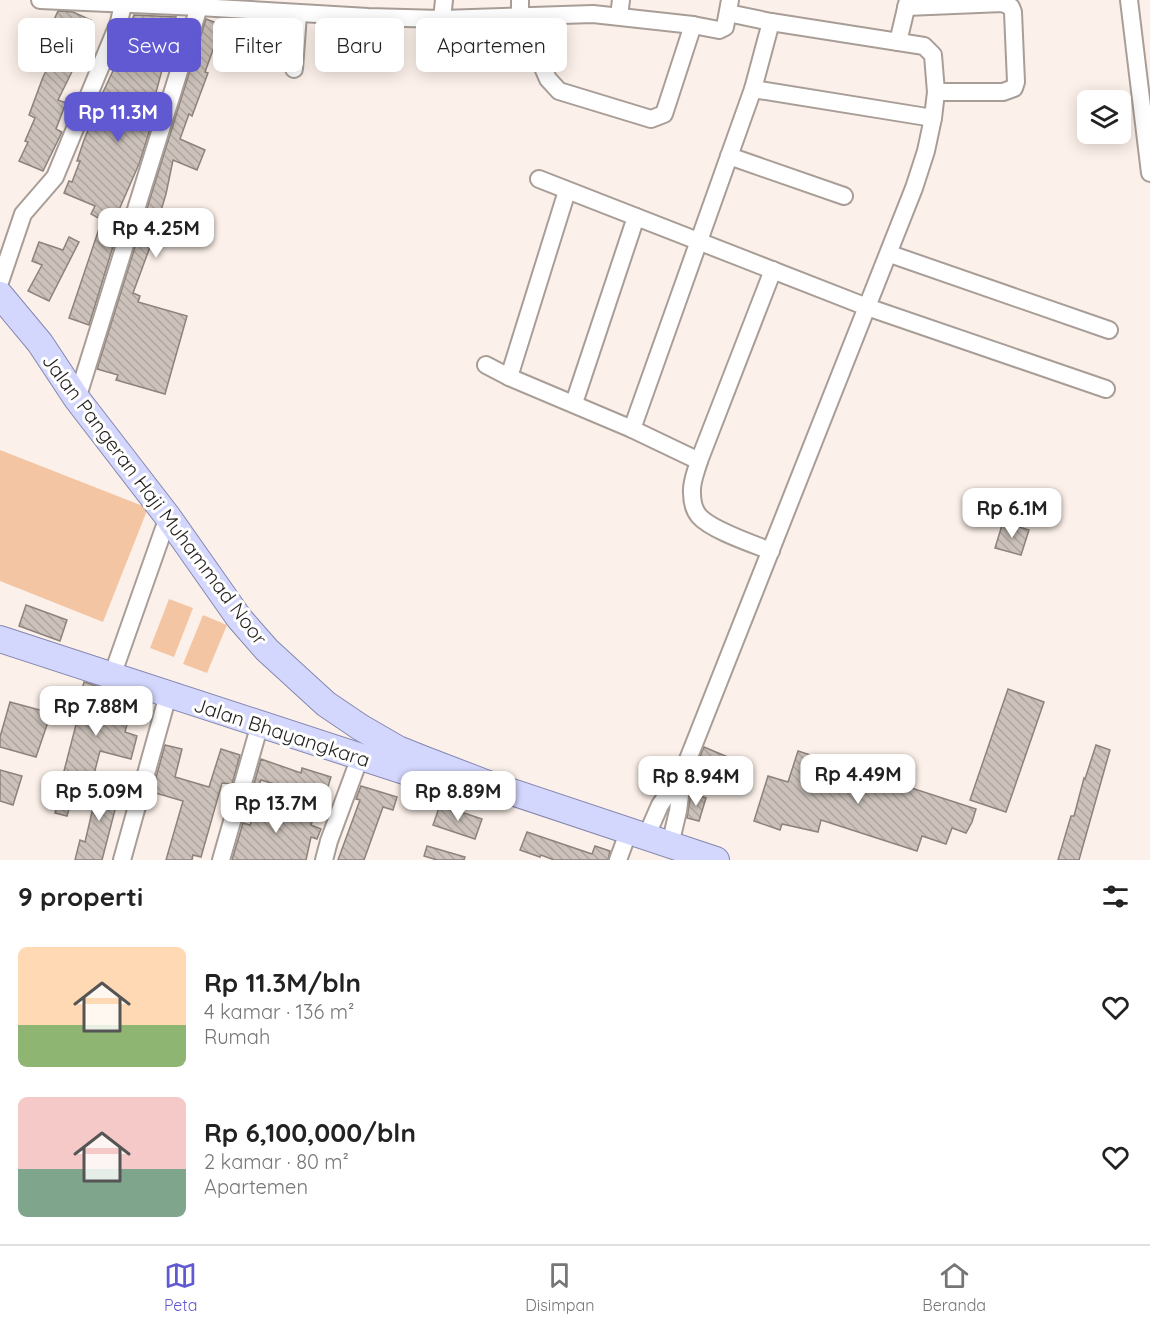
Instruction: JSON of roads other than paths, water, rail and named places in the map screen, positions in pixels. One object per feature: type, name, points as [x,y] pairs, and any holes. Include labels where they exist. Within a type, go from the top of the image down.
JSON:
[{"type":"main road","name":"Jalan Pangeran Haji Muhammad Noor","points":[[0,294],[40,343],[76,399],[168,517],[215,586],[267,650],[326,704],[360,727],[398,748],[488,784],[630,846]]},
{"type":"main road","name":"Jalan Bhayangkara","points":[[0,639],[393,769]]},
{"type":"main road","name":"Jalan Pangeran Haji Muhammad Noor","points":[[393,769],[630,846],[716,860]]},
{"type":"street","points":[[42,0],[199,3],[291,9],[368,18],[368,0]]},
{"type":"street","points":[[442,18],[444,0]]},
{"type":"street","points":[[1129,0],[1150,173]]},
{"type":"street","points":[[0,282],[23,214],[55,177],[124,2]]},
{"type":"street","points":[[76,399],[199,3]]},
{"type":"street","points":[[898,42],[907,4],[1003,3],[1011,7],[1016,82],[1014,88],[1003,92],[936,92]]},
{"type":"street","points":[[449,18],[520,8],[561,14],[620,8],[721,30],[725,27],[729,6],[771,22],[924,46],[929,50],[934,62],[936,92],[926,151],[890,254],[683,772],[630,846]]},
{"type":"street","points":[[520,8],[548,80],[558,91],[651,118],[664,114],[693,25]]},
{"type":"street","points":[[632,429],[753,89],[771,22]]},
{"type":"street","points":[[753,89],[933,118]]},
{"type":"street","points":[[729,156],[844,196]]},
{"type":"street","points":[[539,179],[867,308],[1106,389]]},
{"type":"street","points":[[509,377],[567,191]]},
{"type":"street","points":[[574,403],[636,217]]},
{"type":"street","points":[[890,254],[1108,330]]},
{"type":"street","points":[[771,551],[724,531],[699,516],[694,506],[692,493],[693,479],[699,461],[773,270]]},
{"type":"street","points":[[486,365],[699,461]]},
{"type":"street","points":[[112,676],[168,517]]},
{"type":"street","points":[[122,860],[168,695]]},
{"type":"street","points":[[221,860],[260,724]]},
{"type":"street","points":[[324,860],[360,757]]},
{"type":"street","points":[[674,852],[683,772]]}]
